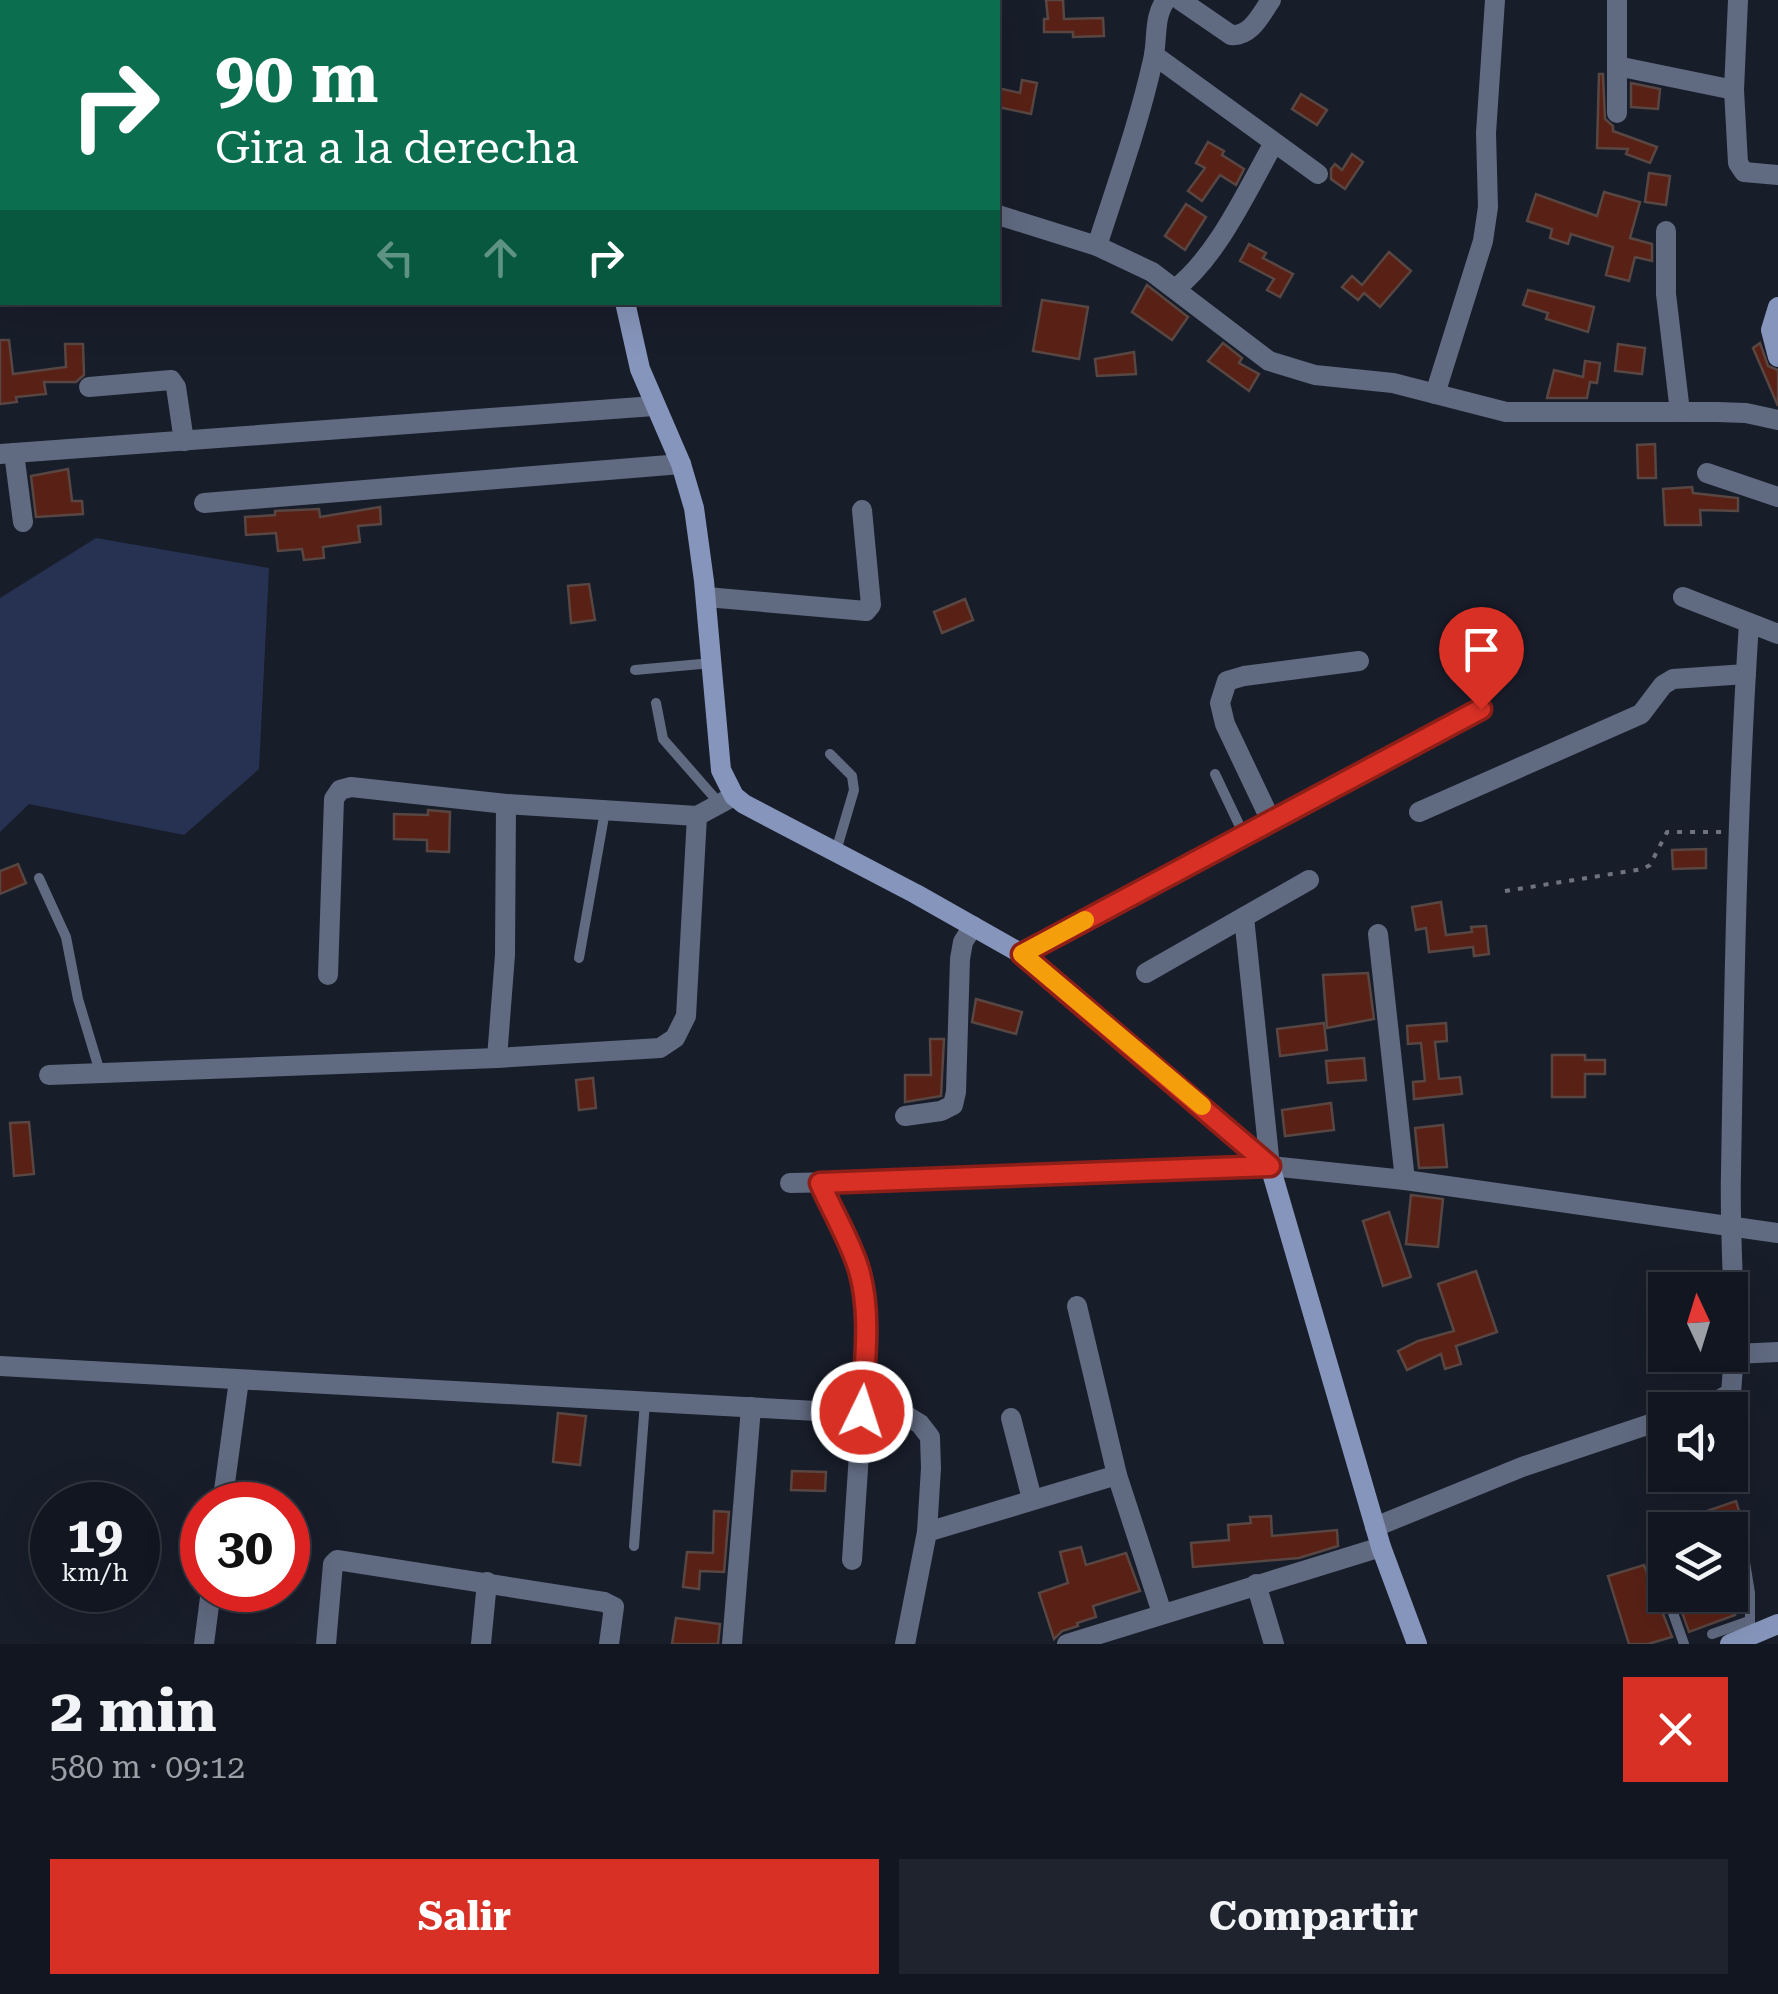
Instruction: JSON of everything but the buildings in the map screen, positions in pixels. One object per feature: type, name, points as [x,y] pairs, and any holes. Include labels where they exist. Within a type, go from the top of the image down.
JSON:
[{"type":"street","points":[[1097,246],[1154,56],[1158,12],[1166,0]]},
{"type":"street","points":[[1180,0],[1231,35],[1239,36],[1247,32],[1272,0]]},
{"type":"street","points":[[1435,394],[1483,241],[1488,207],[1486,133],[1495,0]]},
{"type":"street","points":[[1617,0],[1617,113]]},
{"type":"street","points":[[1738,0],[1734,90],[1738,163],[1744,172],[1778,175]]},
{"type":"street","points":[[1154,56],[1318,174]]},
{"type":"street","points":[[1617,66],[1734,90]]},
{"type":"street","points":[[1175,289],[1208,254],[1274,144]]},
{"type":"street","points":[[1000,216],[1097,246],[1152,272],[1270,361],[1315,374],[1393,382],[1506,412],[1746,413],[1778,420]]},
{"type":"street","points":[[1666,231],[1666,294],[1680,412]]},
{"type":"street","points":[[626,305],[640,368],[681,464],[694,508],[727,800]]},
{"type":"street","points":[[1778,306],[1771,330],[1778,357]]},
{"type":"street","points":[[90,387],[171,380],[176,387],[184,441]]},
{"type":"street","points":[[22,522],[7,454],[654,406]]},
{"type":"street","points":[[204,503],[681,464]]},
{"type":"street","points":[[1707,473],[1778,497]]},
{"type":"street","points":[[706,597],[866,611],[870,605],[862,510]]},
{"type":"street","points":[[1683,596],[1778,634]]},
{"type":"street","points":[[1731,1272],[1739,832],[1749,623]]},
{"type":"street","points":[[1271,821],[1225,724],[1220,702],[1227,681],[1359,660]]},
{"type":"street","points":[[1419,812],[1641,714],[1663,685],[1673,680],[1746,674]]},
{"type":"street","points":[[1022,954],[1481,709]]},
{"type":"street","points":[[328,975],[334,800],[340,790],[697,816],[727,800],[744,804],[836,852],[1022,954],[1270,1166]]},
{"type":"street","points":[[497,1058],[505,954],[506,804]]},
{"type":"street","points":[[49,1075],[660,1048],[676,1038],[686,1016],[697,816]]},
{"type":"street","points":[[1146,973],[1310,880]]},
{"type":"street","points":[[1244,917],[1270,1166],[1378,1537],[1417,1644]]},
{"type":"street","points":[[905,1116],[941,1111],[952,1105],[956,1092],[960,960],[963,942],[974,926]]},
{"type":"street","points":[[1378,934],[1404,1180]]},
{"type":"street","points":[[790,1183],[1270,1166],[1404,1180],[1778,1233]]},
{"type":"street","points":[[820,1183],[853,1256],[863,1289],[866,1347],[852,1560]]},
{"type":"street","points":[[1078,1306],[1118,1475],[1162,1612]]},
{"type":"street","points":[[1748,1353],[1778,1352]]},
{"type":"street","points":[[0,1366],[907,1416],[930,1437],[926,1532],[911,1643]]},
{"type":"street","points":[[225,1482],[239,1380]]},
{"type":"street","points":[[732,1644],[751,1407]]},
{"type":"street","points":[[1011,1418],[1032,1499]]},
{"type":"street","points":[[1066,1644],[1256,1584],[1378,1537],[1522,1467],[1648,1424]]},
{"type":"street","points":[[926,1532],[1118,1475]]},
{"type":"street","points":[[326,1644],[333,1564],[337,1560],[610,1604],[614,1607],[609,1644]]},
{"type":"street","points":[[481,1644],[487,1582]]},
{"type":"street","points":[[1256,1584],[1274,1644]]},
{"type":"street","points":[[204,1644],[208,1612]]},
{"type":"street","points":[[1735,1634],[1778,1624]]},
{"type":"lane","points":[[634,670],[712,663]]},
{"type":"lane","points":[[656,703],[662,739],[727,800]]},
{"type":"lane","points":[[830,754],[852,776],[854,790],[836,852]]},
{"type":"lane","points":[[1216,774],[1244,835]]},
{"type":"lane","points":[[579,958],[605,811]]},
{"type":"lane","points":[[39,878],[66,936],[78,999],[100,1073]]},
{"type":"lane","points":[[634,1546],[644,1402]]},
{"type":"lane","points":[[1673,1612],[1684,1644]]},
{"type":"path","points":[[1506,891],[1643,870],[1650,865],[1668,832],[1739,832]]},
{"type":"shaded area","points":[[96,538],[269,568],[259,769],[184,835],[29,804],[0,832],[0,598]]},
{"type":"slow traffic","points":[[1085,920],[1022,954],[1202,1106]]},
{"type":"route","points":[[862,1412],[866,1347],[863,1289],[859,1270],[820,1183],[1270,1166],[1022,954],[1481,709]]}]
